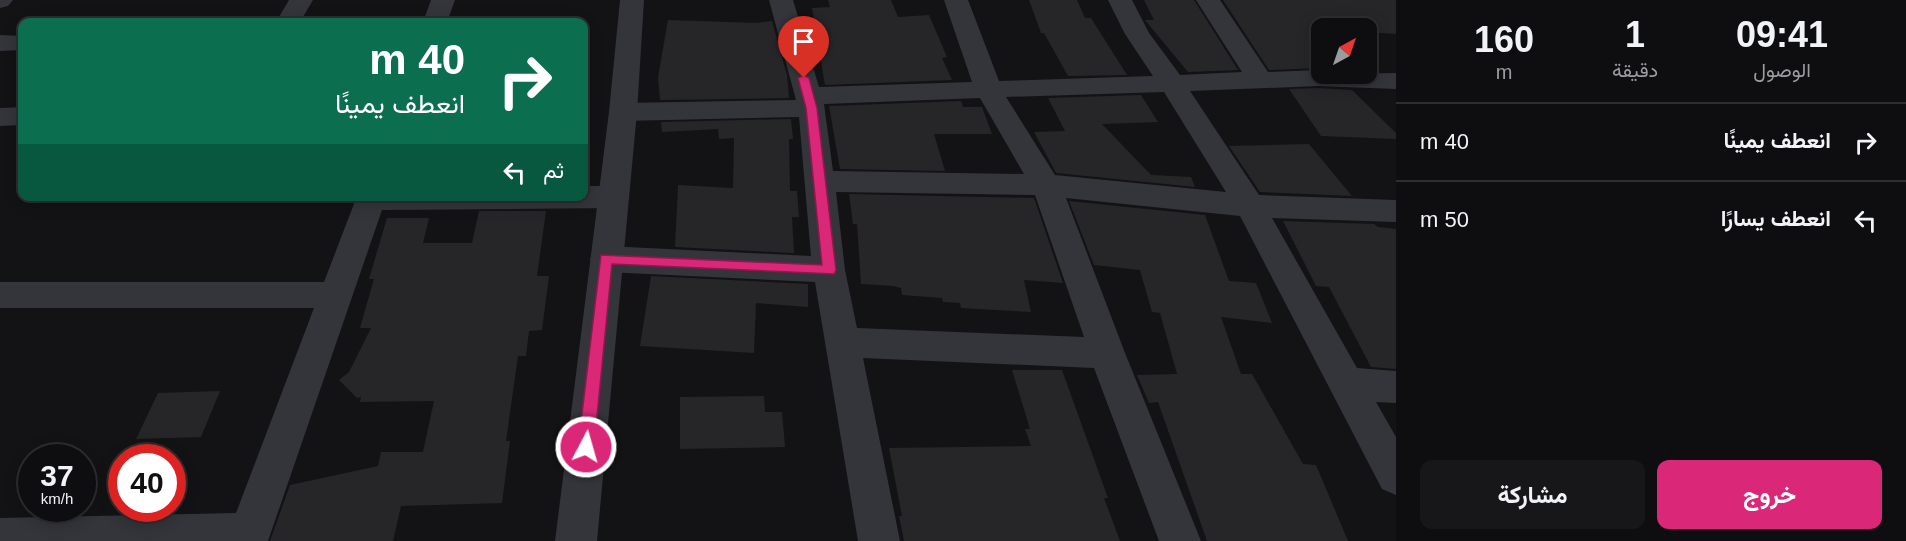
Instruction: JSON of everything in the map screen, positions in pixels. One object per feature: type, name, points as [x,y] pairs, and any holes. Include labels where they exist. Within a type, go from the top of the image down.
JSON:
[{"type":"street","points":[[290,18],[301,0]]},
{"type":"street","points":[[436,18],[443,0]]},
{"type":"street","points":[[576,541],[623,112],[632,0]]},
{"type":"street","points":[[781,0],[810,102],[841,342],[879,541]]},
{"type":"street","points":[[956,0],[989,91],[1047,185],[1107,353],[1180,541]]},
{"type":"street","points":[[1120,0],[1137,34],[1172,83],[1250,206],[1396,476]]},
{"type":"street","points":[[1208,0],[1261,81]]},
{"type":"street","points":[[0,43],[18,43]]},
{"type":"street","points":[[623,112],[1172,83],[1318,78],[1396,81]]},
{"type":"street","points":[[0,117],[18,116]]},
{"type":"street","points":[[819,181],[1047,185],[1250,206],[1396,211]]},
{"type":"street","points":[[588,197],[613,197]]},
{"type":"street","points":[[0,539],[248,538],[370,201]]},
{"type":"street","points":[[606,259],[830,270]]},
{"type":"street","points":[[0,295],[336,295]]},
{"type":"street","points":[[841,342],[1107,353]]},
{"type":"street","points":[[1345,383],[1396,387]]},
{"type":"building","points":[[828,0],[891,0],[898,17],[929,15],[947,57],[942,58],[952,80],[825,85],[812,8],[830,7]]},
{"type":"building","points":[[1029,0],[1077,0],[1085,18],[1091,18],[1127,75],[1068,76],[1044,33],[1041,33]]},
{"type":"building","points":[[1144,0],[1194,0],[1238,70],[1188,72],[1145,20],[1154,20]]},
{"type":"building","points":[[1223,0],[1396,0],[1396,34],[1377,33],[1377,18],[1311,18],[1311,68],[1269,70]]},
{"type":"building","points":[[668,20],[756,23],[772,21],[787,75],[789,98],[660,100],[658,77]]},
{"type":"building","points":[[1289,89],[1352,90],[1396,133],[1396,139],[1321,136]]},
{"type":"building","points":[[1141,95],[1158,122],[1102,124],[1151,175],[1191,177],[1195,187],[1056,173],[1034,132],[1065,131],[1048,98]]},
{"type":"building","points":[[961,101],[963,107],[982,107],[992,134],[934,134],[945,171],[840,169],[829,106]]},
{"type":"building","points":[[791,119],[793,139],[789,139],[790,191],[797,191],[799,217],[792,217],[794,253],[675,247],[678,185],[733,188],[734,138],[719,139],[718,129],[662,132],[661,122]]},
{"type":"building","points":[[1309,144],[1352,196],[1260,192],[1229,146]]},
{"type":"building","points":[[849,194],[1034,198],[1063,283],[1024,280],[1031,312],[961,308],[960,303],[943,302],[942,298],[902,295],[901,288],[893,286],[861,284],[857,224],[853,224]]},
{"type":"building","points":[[1069,201],[1205,215],[1229,281],[1256,283],[1272,323],[1221,317],[1241,374],[1252,374],[1303,464],[1316,465],[1348,541],[1207,541],[1158,402],[1149,403],[1137,375],[1177,374],[1160,313],[1152,312],[1140,270],[1094,265]]},
{"type":"building","points":[[479,211],[546,211],[537,276],[549,276],[542,330],[529,331],[526,356],[518,356],[506,441],[510,441],[502,503],[401,506],[393,541],[270,541],[290,485],[378,466],[381,452],[423,452],[434,401],[360,402],[361,397],[357,398],[339,380],[349,372],[371,328],[360,328],[374,279],[369,279],[387,218],[429,218],[423,243],[472,243]]},
{"type":"building","points":[[1283,221],[1374,224],[1378,227],[1396,229],[1396,369],[1371,367],[1329,287],[1316,286]]},
{"type":"building","points":[[651,276],[808,284],[808,307],[756,303],[754,353],[640,346]]},
{"type":"building","points":[[1012,370],[1062,370],[1108,498],[1104,498],[1120,541],[904,541],[899,516],[902,516],[889,448],[1031,446],[1025,429],[1030,429]]},
{"type":"building","points":[[220,391],[201,437],[136,439],[158,393]]},
{"type":"building","points":[[764,396],[765,412],[782,412],[785,447],[680,449],[680,397]]},
{"type":"route","points":[[586,447],[606,259],[830,270],[812,108],[804,78]]}]
